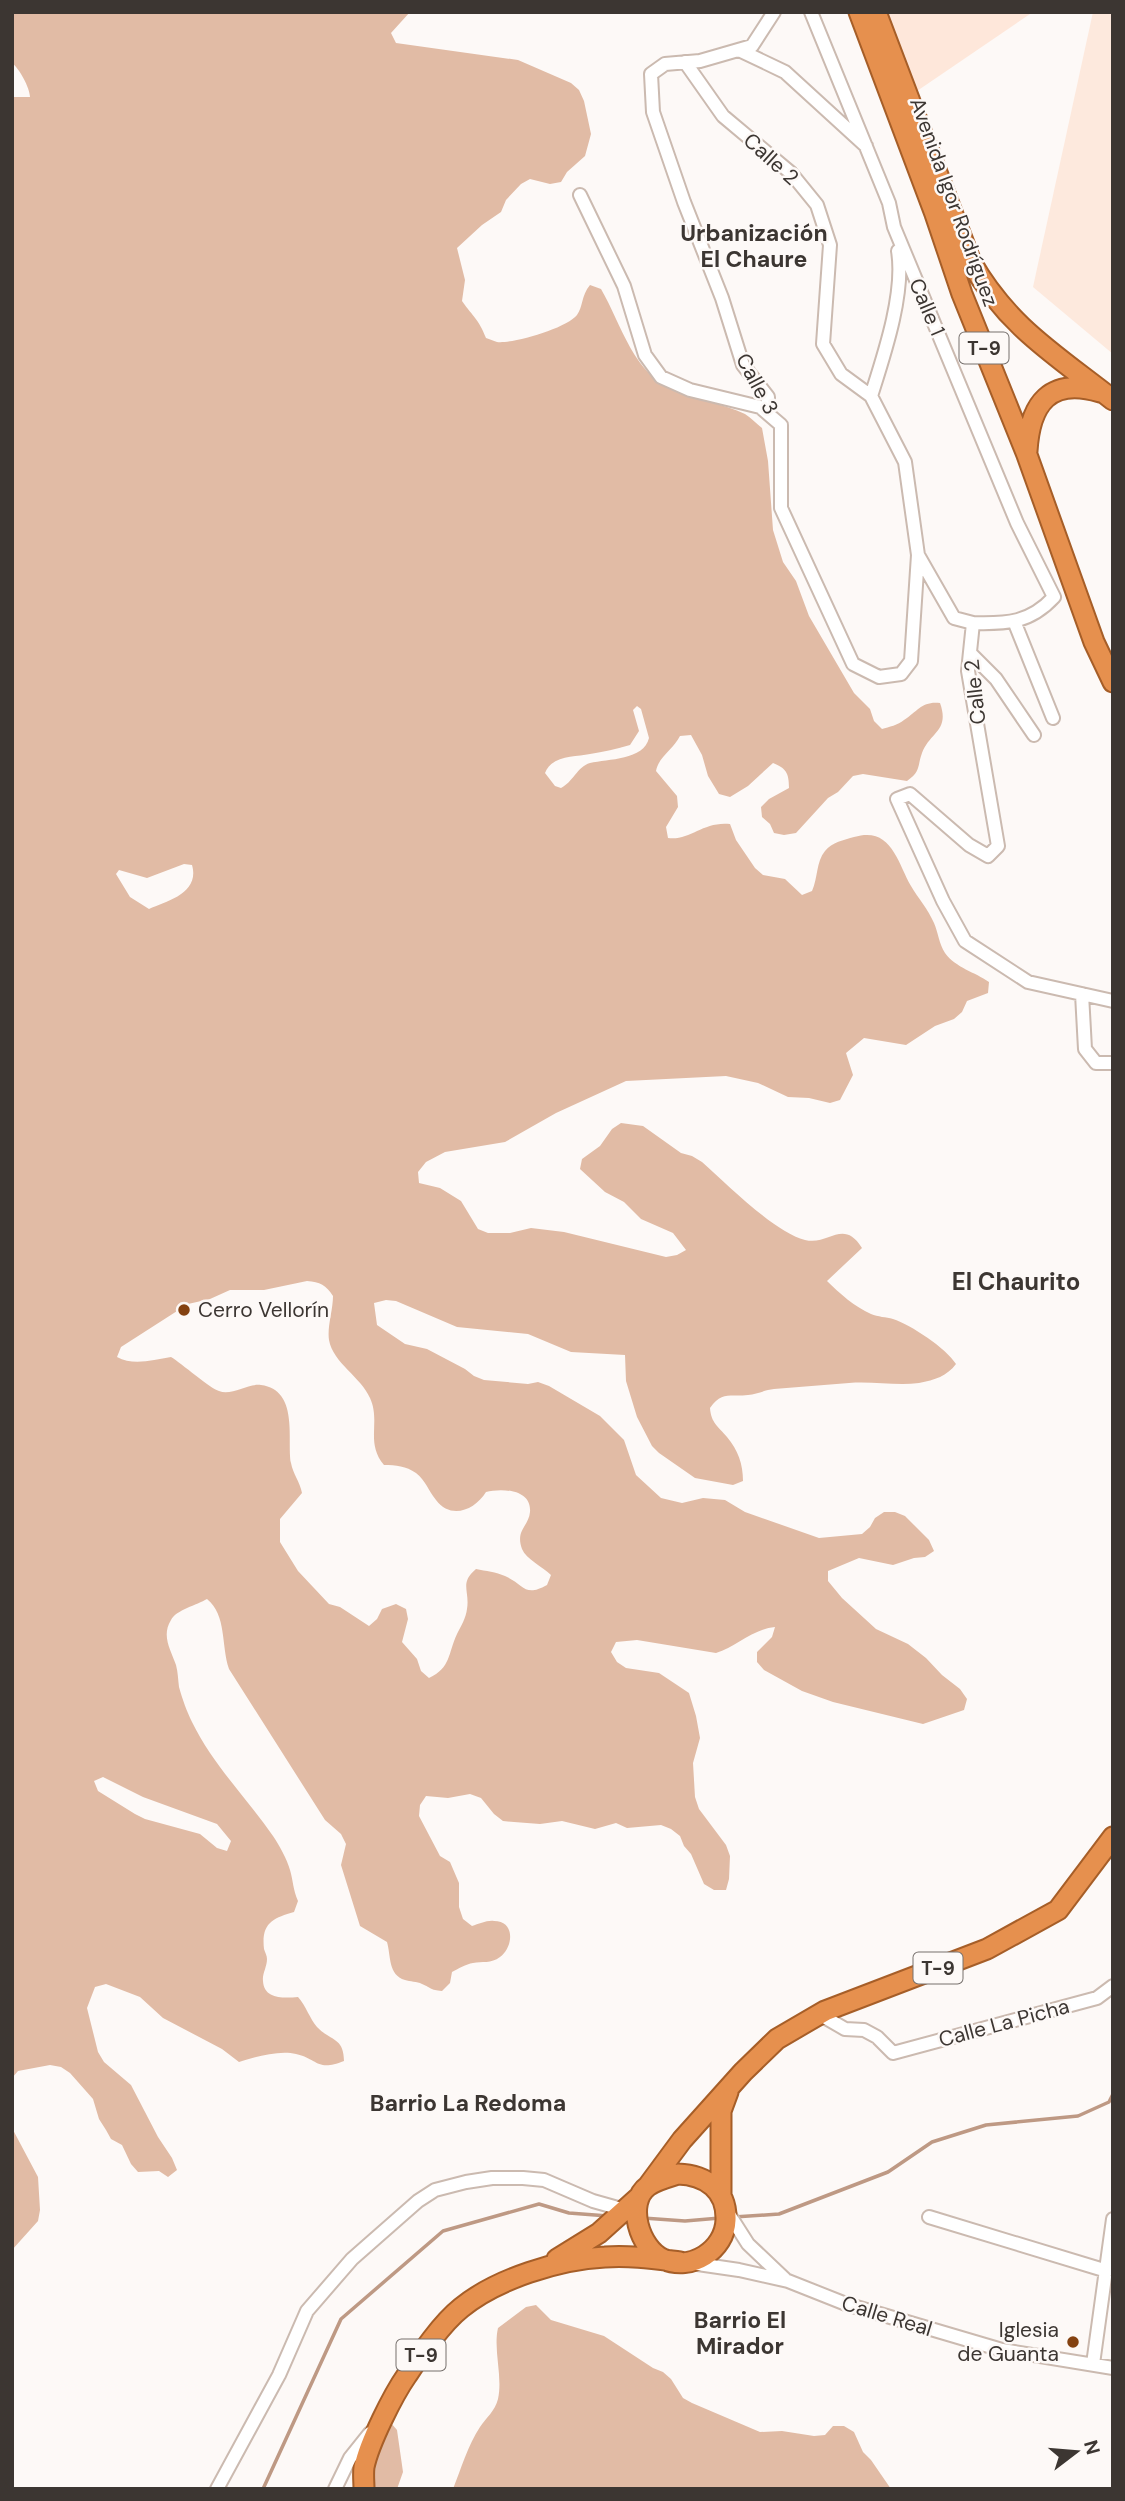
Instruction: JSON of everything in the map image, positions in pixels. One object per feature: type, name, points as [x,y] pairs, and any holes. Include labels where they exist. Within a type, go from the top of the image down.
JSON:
[{"type":"highway","name":"Avenida Igor Rodríguez","points":[[859,12],[962,294],[1027,455],[1094,642],[1113,682]]},
{"type":"highway","name":"Avenida Igor Rodríguez","points":[[876,12],[971,262],[986,288],[1034,340],[1109,397]]},
{"type":"highway","name":"T-9","points":[[1027,455],[1028,429],[1034,413],[1051,393],[1066,387],[1082,387],[1109,397]]},
{"type":"highway","name":"T-9","points":[[634,2207],[682,2140],[743,2072],[777,2039],[825,2011],[987,1949],[1058,1910],[1113,1837]]},
{"type":"highway","name":"T-9","points":[[364,2489],[364,2466],[399,2386],[460,2309],[497,2285],[538,2270],[606,2256],[691,2261],[708,2254],[717,2246],[726,2222],[721,2111],[729,2088],[743,2072]]},
{"type":"highway","name":"T-9","points":[[538,2270],[599,2233],[678,2174],[694,2174],[713,2187],[723,2202]]},
{"type":"highway","points":[[634,2207],[642,2236],[653,2251],[663,2259],[680,2262]]},
{"type":"street","points":[[685,62],[700,61],[752,46],[774,12]]},
{"type":"street","name":"Calle 1","points":[[811,12],[868,148],[889,203],[894,227],[1017,523],[1054,597],[1041,611],[1014,621]]},
{"type":"street","points":[[739,50],[785,72],[868,148]]},
{"type":"street","name":"Calle 3","points":[[685,62],[665,64],[652,74],[653,112],[684,202],[722,298],[743,365],[768,397],[767,413],[781,425],[782,508],[853,664],[879,677],[901,674],[911,661],[918,555]]},
{"type":"street","name":"Calle 2","points":[[685,62],[723,116],[791,173],[817,205],[830,245],[823,344],[841,374],[871,396],[905,462],[918,555],[954,618],[973,623],[968,671],[998,846],[988,856],[969,845],[910,794],[897,799],[943,901],[965,941],[1028,982],[1113,1001]]},
{"type":"street","points":[[580,195],[624,286],[645,355],[661,377],[690,390],[760,407],[767,413]]},
{"type":"street","points":[[871,396],[890,336],[897,288],[900,264],[894,227]]},
{"type":"street","points":[[973,623],[1014,621],[1052,718]]},
{"type":"street","points":[[970,653],[996,679],[1034,735]]},
{"type":"street","points":[[1082,994],[1085,1049],[1096,1063],[1113,1063]]},
{"type":"street","name":"Calle La Picha","points":[[825,2011],[826,2018],[845,2029],[864,2030],[877,2037],[893,2053],[1097,1998],[1113,1986]]},
{"type":"street","points":[[217,2489],[279,2375],[307,2311],[352,2259],[435,2190],[466,2182],[523,2178],[544,2180],[593,2201],[634,2207]]},
{"type":"street","points":[[723,2202],[743,2237],[762,2260],[788,2281]]},
{"type":"street","points":[[929,2217],[1107,2271]]},
{"type":"street","points":[[1093,2364],[1113,2219]]},
{"type":"street","points":[[680,2262],[716,2266],[788,2281]]},
{"type":"street","name":"Calle Real","points":[[788,2281],[846,2304],[1002,2350],[1113,2368]]},
{"type":"street","points":[[335,2489],[350,2458],[385,2413]]},
{"type":"shaded area","points":[[12,12],[410,12],[391,33],[396,43],[518,60],[571,83],[579,90],[591,134],[585,156],[567,172],[561,182],[550,184],[530,179],[521,184],[506,200],[501,212],[457,248],[465,280],[462,301],[486,338],[505,342],[563,325],[577,315],[590,285],[601,289],[630,348],[650,374],[677,392],[745,414],[762,428],[768,461],[773,530],[783,562],[796,581],[809,616],[854,693],[870,709],[874,721],[882,729],[902,722],[924,705],[934,703],[940,703],[943,720],[938,731],[925,746],[917,771],[907,781],[863,774],[853,776],[838,792],[828,798],[796,833],[784,835],[774,833],[770,824],[762,817],[761,807],[769,799],[789,788],[784,769],[773,763],[748,786],[730,797],[719,794],[708,776],[702,755],[691,735],[680,736],[660,761],[656,771],[677,796],[678,807],[666,827],[668,838],[683,837],[712,825],[730,824],[736,840],[755,868],[763,875],[785,879],[802,895],[812,891],[820,860],[828,848],[854,837],[877,836],[885,841],[897,857],[911,886],[932,918],[945,953],[960,966],[989,982],[988,993],[967,1001],[962,1012],[954,1019],[935,1026],[906,1045],[864,1038],[846,1053],[853,1075],[840,1100],[830,1103],[788,1097],[758,1083],[726,1076],[626,1081],[556,1113],[505,1142],[445,1152],[426,1162],[418,1172],[419,1183],[440,1188],[461,1201],[478,1229],[488,1233],[510,1233],[531,1228],[564,1232],[666,1257],[677,1255],[686,1250],[673,1233],[641,1219],[624,1202],[605,1192],[580,1169],[582,1159],[600,1146],[612,1129],[621,1123],[643,1126],[681,1153],[702,1162],[779,1228],[805,1240],[821,1240],[842,1234],[855,1239],[862,1248],[827,1281],[865,1311],[893,1319],[918,1332],[936,1344],[956,1364],[940,1377],[919,1383],[858,1383],[774,1389],[718,1399],[710,1408],[712,1417],[737,1452],[743,1481],[733,1485],[695,1478],[652,1446],[637,1417],[626,1381],[625,1355],[571,1352],[528,1334],[457,1327],[396,1301],[374,1303],[377,1325],[405,1344],[427,1349],[484,1380],[528,1384],[538,1382],[549,1386],[600,1416],[624,1440],[636,1475],[661,1498],[682,1503],[703,1498],[725,1500],[745,1512],[819,1538],[862,1534],[875,1518],[884,1512],[905,1516],[929,1540],[934,1551],[925,1557],[893,1565],[859,1558],[828,1571],[828,1581],[842,1598],[876,1629],[908,1644],[960,1689],[967,1699],[964,1710],[923,1724],[833,1702],[802,1691],[764,1670],[757,1662],[757,1652],[772,1637],[775,1627],[759,1631],[716,1653],[637,1640],[616,1642],[611,1652],[617,1662],[626,1668],[659,1673],[689,1693],[700,1738],[693,1763],[695,1797],[699,1809],[726,1845],[730,1856],[726,1890],[714,1890],[704,1884],[680,1836],[661,1825],[627,1828],[616,1823],[595,1829],[562,1821],[540,1824],[503,1821],[481,1798],[470,1794],[448,1798],[426,1796],[420,1805],[419,1816],[440,1856],[450,1862],[459,1883],[459,1907],[463,1919],[472,1926],[489,1921],[501,1922],[506,1925],[510,1936],[508,1948],[500,1957],[470,1964],[452,1972],[450,1983],[442,1991],[438,1991],[400,1978],[391,1964],[387,1942],[360,1926],[341,1865],[346,1844],[341,1834],[325,1820],[229,1669],[218,1613],[207,1599],[182,1611],[171,1620],[167,1637],[186,1709],[200,1738],[278,1844],[289,1866],[298,1901],[294,1912],[274,1919],[264,1933],[267,1959],[264,1987],[271,1995],[298,1997],[317,2027],[339,2043],[344,2061],[323,2065],[303,2056],[282,2053],[239,2062],[222,2049],[163,2018],[140,1997],[106,1984],[95,1987],[87,2008],[98,2052],[104,2062],[131,2085],[172,2158],[177,2170],[168,2177],[159,2171],[138,2172],[122,2145],[111,2139],[99,2119],[93,2099],[70,2073],[61,2067],[50,2065],[18,2071],[12,2078],[12,97],[30,97],[24,78],[12,63]],"holes":[[[637,706],[641,709],[649,738],[640,751],[633,755],[590,763],[561,788],[555,786],[545,773],[548,767],[558,760],[630,745],[639,731],[633,710]],[[184,864],[192,865],[193,875],[187,889],[173,899],[149,909],[130,897],[116,874],[119,870],[147,878]],[[307,1281],[322,1285],[333,1296],[329,1340],[336,1356],[370,1398],[374,1415],[375,1448],[384,1465],[401,1466],[416,1473],[436,1500],[449,1510],[469,1508],[486,1492],[499,1490],[521,1495],[529,1504],[529,1517],[521,1533],[520,1543],[527,1556],[551,1575],[547,1585],[529,1590],[502,1575],[476,1569],[466,1583],[466,1612],[448,1659],[441,1670],[429,1678],[421,1671],[417,1659],[402,1642],[408,1619],[406,1609],[396,1604],[382,1609],[377,1619],[369,1626],[340,1607],[329,1604],[298,1571],[280,1542],[280,1519],[302,1493],[291,1463],[289,1417],[281,1396],[273,1389],[261,1385],[229,1392],[219,1391],[171,1357],[136,1362],[117,1357],[121,1347],[188,1304],[210,1299],[230,1290],[264,1290]],[[103,1777],[143,1797],[217,1824],[231,1841],[227,1851],[217,1848],[200,1834],[135,1814],[98,1791],[94,1781]]]},
{"type":"shaded area","points":[[887,12],[1033,12],[917,91]]},
{"type":"shaded area","points":[[1093,12],[1113,12],[1113,354],[1033,287]]},
{"type":"shaded area","points":[[12,2128],[38,2177],[40,2210],[38,2221],[12,2250]]},
{"type":"shaded area","points":[[536,2305],[551,2320],[604,2336],[663,2372],[683,2398],[760,2432],[782,2431],[814,2436],[825,2435],[833,2426],[844,2426],[854,2432],[863,2452],[891,2489],[453,2489],[472,2441],[497,2403],[498,2328],[526,2307]]},
{"type":"shaded area","points":[[391,2423],[397,2430],[403,2472],[397,2489],[371,2489],[377,2445]]},
{"type":"waterway","points":[[734,2217],[779,2214],[888,2172],[932,2142],[986,2125],[1078,2116],[1109,2102],[1113,2094]]},
{"type":"waterway","points":[[263,2489],[341,2319],[443,2231],[539,2204],[569,2213],[608,2216]]},
{"type":"waterway","points":[[643,2218],[685,2221],[720,2218]]},
{"type":"place","name":"Cerro Vellorín","points":[[184,1310]]},
{"type":"place","name":"Iglesia de Guanta","points":[[1073,2342]]},
{"type":"district","name":"Urbanización El Chaure","points":[[754,246]]},
{"type":"district","name":"El Chaurito","points":[[1016,1282]]},
{"type":"district","name":"Barrio La Redoma","points":[[468,2103]]},
{"type":"district","name":"Barrio El Mirador","points":[[740,2333]]}]
